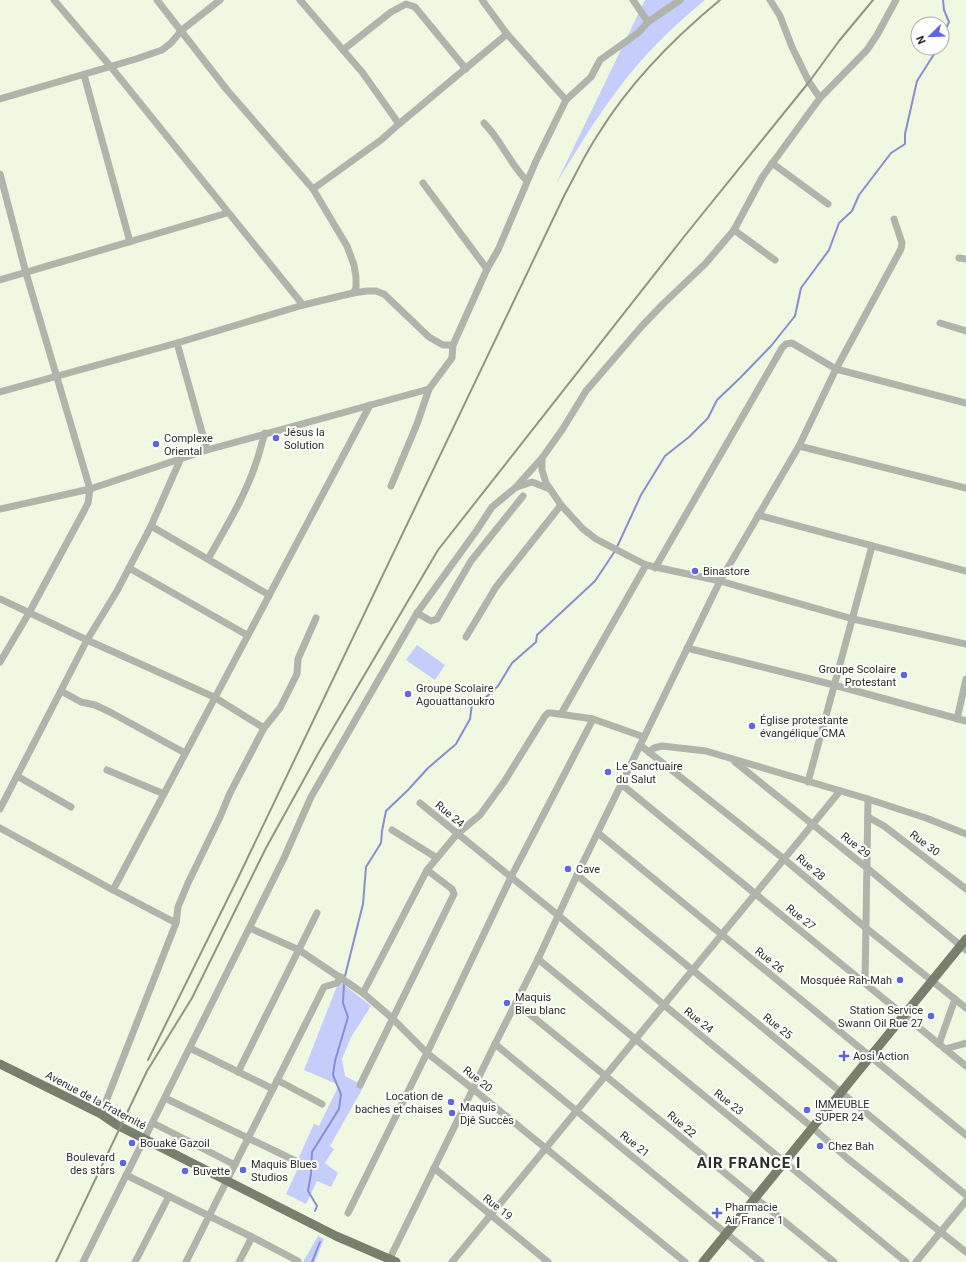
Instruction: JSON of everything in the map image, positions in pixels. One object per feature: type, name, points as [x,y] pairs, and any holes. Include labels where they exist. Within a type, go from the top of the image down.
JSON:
[{"type":"main road","points":[[703,1262],[932,980],[964,945]]},
{"type":"main road","name":"Avenue de la Fraternité","points":[[0,1064],[336,1236],[392,1261]]},
{"type":"street","points":[[54,0],[111,67],[227,213],[303,305]]},
{"type":"street","points":[[157,0],[182,30],[227,90],[313,189],[347,246],[354,265],[356,277],[356,288],[353,293]]},
{"type":"street","points":[[0,99],[148,56],[162,50],[171,43],[182,30],[220,0]]},
{"type":"street","points":[[300,0],[362,72],[398,124]]},
{"type":"street","points":[[482,0],[507,34],[566,100]]},
{"type":"street","points":[[633,0],[648,22]]},
{"type":"street","points":[[391,486],[417,424],[429,390],[452,358],[453,345],[486,269],[498,250],[527,181],[566,100],[591,77],[600,60],[638,33],[648,22],[680,0]]},
{"type":"street","points":[[770,0],[780,16],[809,82],[820,98]]},
{"type":"street","points":[[83,1262],[250,928],[284,858],[311,797],[417,613],[478,530],[492,507],[515,488],[542,458],[562,430],[586,391],[641,327],[705,264],[734,230],[763,176],[772,163],[820,98],[867,50],[896,0]]},
{"type":"street","points":[[343,50],[391,12],[406,4],[416,7],[466,69]]},
{"type":"street","points":[[313,189],[381,140],[398,124],[507,34]]},
{"type":"street","points":[[84,75],[130,242]]},
{"type":"street","points":[[484,124],[506,152],[518,172],[527,181]]},
{"type":"street","points":[[772,163],[828,204]]},
{"type":"street","points":[[0,174],[26,273],[90,489],[88,503],[84,511],[0,662]]},
{"type":"street","points":[[423,183],[486,269]]},
{"type":"street","points":[[0,280],[227,213]]},
{"type":"street","points":[[392,1261],[434,1168],[559,916],[577,875],[720,581],[799,446],[836,369],[901,249],[902,243],[894,219]]},
{"type":"street","points":[[734,230],[775,260]]},
{"type":"street","points":[[0,392],[303,305],[367,291],[376,291],[384,294],[429,337],[443,345],[453,345]]},
{"type":"street","points":[[940,323],[966,331]]},
{"type":"street","points":[[177,342],[207,450]]},
{"type":"street","points":[[655,568],[786,344],[792,343],[836,369],[966,403]]},
{"type":"street","points":[[0,509],[90,489],[182,458],[264,433],[429,390]]},
{"type":"street","points":[[113,890],[370,405]]},
{"type":"street","points":[[208,559],[247,488],[257,461],[264,433]]},
{"type":"street","points":[[799,446],[966,488]]},
{"type":"street","points":[[0,809],[87,640],[117,591],[151,526],[182,458]]},
{"type":"street","points":[[542,458],[542,470],[546,482],[561,505],[583,529],[596,539],[646,565],[720,581],[853,619],[966,644]]},
{"type":"street","points":[[515,488],[532,482],[551,490]]},
{"type":"street","points":[[417,613],[431,621],[437,619],[471,561],[523,496]]},
{"type":"street","points":[[466,636],[496,587],[561,505]]},
{"type":"street","points":[[758,515],[966,571]]},
{"type":"street","points":[[151,526],[269,595]]},
{"type":"street","points":[[808,782],[872,546]]},
{"type":"street","points":[[561,714],[646,565]]},
{"type":"street","points":[[128,568],[247,635]]},
{"type":"street","points":[[0,599],[214,697],[264,728]]},
{"type":"street","points":[[100,1114],[176,923],[178,907],[188,882],[214,830],[230,793],[264,728],[280,708],[297,674],[298,659],[316,618]]},
{"type":"street","points":[[687,648],[834,685],[966,721]]},
{"type":"street","points":[[957,719],[966,679]]},
{"type":"street","points":[[61,691],[81,702],[95,705],[110,712],[185,752]]},
{"type":"street","points":[[363,992],[427,870],[457,834],[480,815],[504,782],[548,713],[593,720],[644,736]]},
{"type":"street","points":[[348,1213],[427,1053],[511,877],[593,720]]},
{"type":"street","name":"Rue 28","points":[[640,745],[784,859],[866,928],[966,1008]]},
{"type":"street","points":[[649,752],[654,748],[662,746],[706,751],[868,799],[926,818],[966,834]]},
{"type":"street","name":"Rue 29","points":[[731,759],[964,945]]},
{"type":"street","points":[[107,770],[164,794]]},
{"type":"street","points":[[17,776],[70,807]]},
{"type":"street","name":"Rue 27","points":[[621,784],[966,1066]]},
{"type":"street","points":[[452,1262],[840,791]]},
{"type":"street","points":[[865,983],[868,799]]},
{"type":"street","name":"Rue 24","points":[[420,803],[559,916],[853,1163],[966,1252]]},
{"type":"street","name":"Rue 30","points":[[868,817],[884,826],[966,889]]},
{"type":"street","points":[[0,828],[176,923]]},
{"type":"street","points":[[392,830],[437,858]]},
{"type":"street","name":"Rue 26","points":[[598,832],[966,1135]]},
{"type":"street","points":[[360,1085],[454,894],[452,889],[427,870]]},
{"type":"street","name":"Rue 25","points":[[577,875],[966,1195]]},
{"type":"street","points":[[238,1072],[317,913]]},
{"type":"street","name":"Rue 20","points":[[250,928],[299,950],[363,992],[427,1053],[473,1088],[685,1262]]},
{"type":"street","name":"Rue 23","points":[[538,959],[906,1262]]},
{"type":"street","points":[[186,1262],[324,987],[326,985],[337,983],[341,977]]},
{"type":"street","points":[[939,1044],[955,998]]},
{"type":"street","name":"Rue 22","points":[[516,1002],[755,1199],[834,1262]]},
{"type":"street","points":[[945,1050],[966,1043]]},
{"type":"street","name":"Rue 21","points":[[495,1044],[761,1262]]},
{"type":"street","points":[[190,1048],[273,1089]]},
{"type":"street","points":[[277,1080],[322,1104]]},
{"type":"street","points":[[165,1098],[300,1163]]},
{"type":"street","points":[[153,1123],[235,1165]]},
{"type":"street","name":"Rue 19","points":[[434,1168],[548,1262]]},
{"type":"street","points":[[126,1175],[298,1261]]},
{"type":"street","points":[[135,1262],[169,1196]]},
{"type":"street","points":[[916,1262],[966,1201]]},
{"type":"street","points":[[239,1262],[252,1237]]},
{"type":"shaded area","points":[[645,0],[705,0],[658,43],[626,79],[592,126],[556,184]]},
{"type":"shaded area","points":[[417,645],[445,665],[435,680],[406,660]]},
{"type":"shaded area","points":[[339,981],[371,1006],[351,1037],[342,1059],[345,1076],[364,1086],[330,1146],[334,1149],[325,1163],[338,1173],[331,1187],[317,1181],[306,1204],[286,1194],[301,1162],[299,1157],[314,1124],[319,1126],[339,1085],[304,1070]]},
{"type":"shaded area","points":[[318,1236],[324,1239],[315,1262],[303,1262]]},
{"type":"waterway","points":[[943,0],[946,16]]},
{"type":"waterway","points":[[617,547],[641,495],[665,456],[689,437],[708,418],[717,400],[771,346],[795,316],[801,288],[829,250],[839,223],[852,211],[859,195],[891,153],[905,144],[905,134],[917,81],[933,56]]},
{"type":"waterway","points":[[345,976],[363,904],[366,867],[381,843],[386,811],[428,768],[456,744],[470,719],[472,704],[483,700],[498,686],[512,663],[536,642],[537,635],[595,581],[615,551]]},
{"type":"waterway","points":[[315,1211],[317,1206],[308,1191],[311,1174],[312,1152],[339,1109],[341,1094],[333,1075],[335,1061],[348,1017],[343,1003],[344,984]]},
{"type":"waterway","points":[[312,1262],[320,1242]]},
{"type":"railway","points":[[148,1060],[238,878],[585,155],[612,114],[639,78],[670,45],[720,0]]},
{"type":"railway","points":[[56,1262],[147,1071],[192,998],[266,848],[319,752],[438,550],[683,238],[873,0]]},
{"type":"place","name":"Jésus la Solution","points":[[276,438]]},
{"type":"place","name":"Complexe Oriental","points":[[156,444]]},
{"type":"place","name":"Binastore","points":[[695,571]]},
{"type":"place","name":"Groupe Scolaire Protestant","points":[[904,675]]},
{"type":"place","name":"Groupe Scolaire Agouattanoukro","points":[[408,694]]},
{"type":"place","name":"Église protestante évangélique CMA","points":[[752,726]]},
{"type":"place","name":"Le Sanctuaire du Salut","points":[[608,772]]},
{"type":"place","name":"Cave","points":[[568,869]]},
{"type":"place","name":"Mosquée Rah-Mah","points":[[900,980]]},
{"type":"place","name":"Maquis Bleu blanc","points":[[507,1003]]},
{"type":"place","name":"Station Service Swann Oil Rue 27","points":[[931,1016]]},
{"type":"place","name":"Aosi Action","points":[[844,1056]]},
{"type":"place","name":"Location de baches et chaises","points":[[451,1102]]},
{"type":"place","name":"IMMEUBLE SUPER 24","points":[[807,1110]]},
{"type":"place","name":"Maquis Djê Succès","points":[[452,1113]]},
{"type":"place","name":"Bouaké Gazoil","points":[[132,1143]]},
{"type":"place","name":"Chez Bah","points":[[820,1146]]},
{"type":"place","name":"Boulevard des stars","points":[[123,1163]]},
{"type":"place","name":"Maquis Blues Studios","points":[[243,1170]]},
{"type":"place","name":"Buvette","points":[[185,1171]]},
{"type":"place","name":"Pharmacie Air France 1","points":[[717,1213]]},
{"type":"district","name":"AIR FRANCE I","points":[[749,1163]]}]
